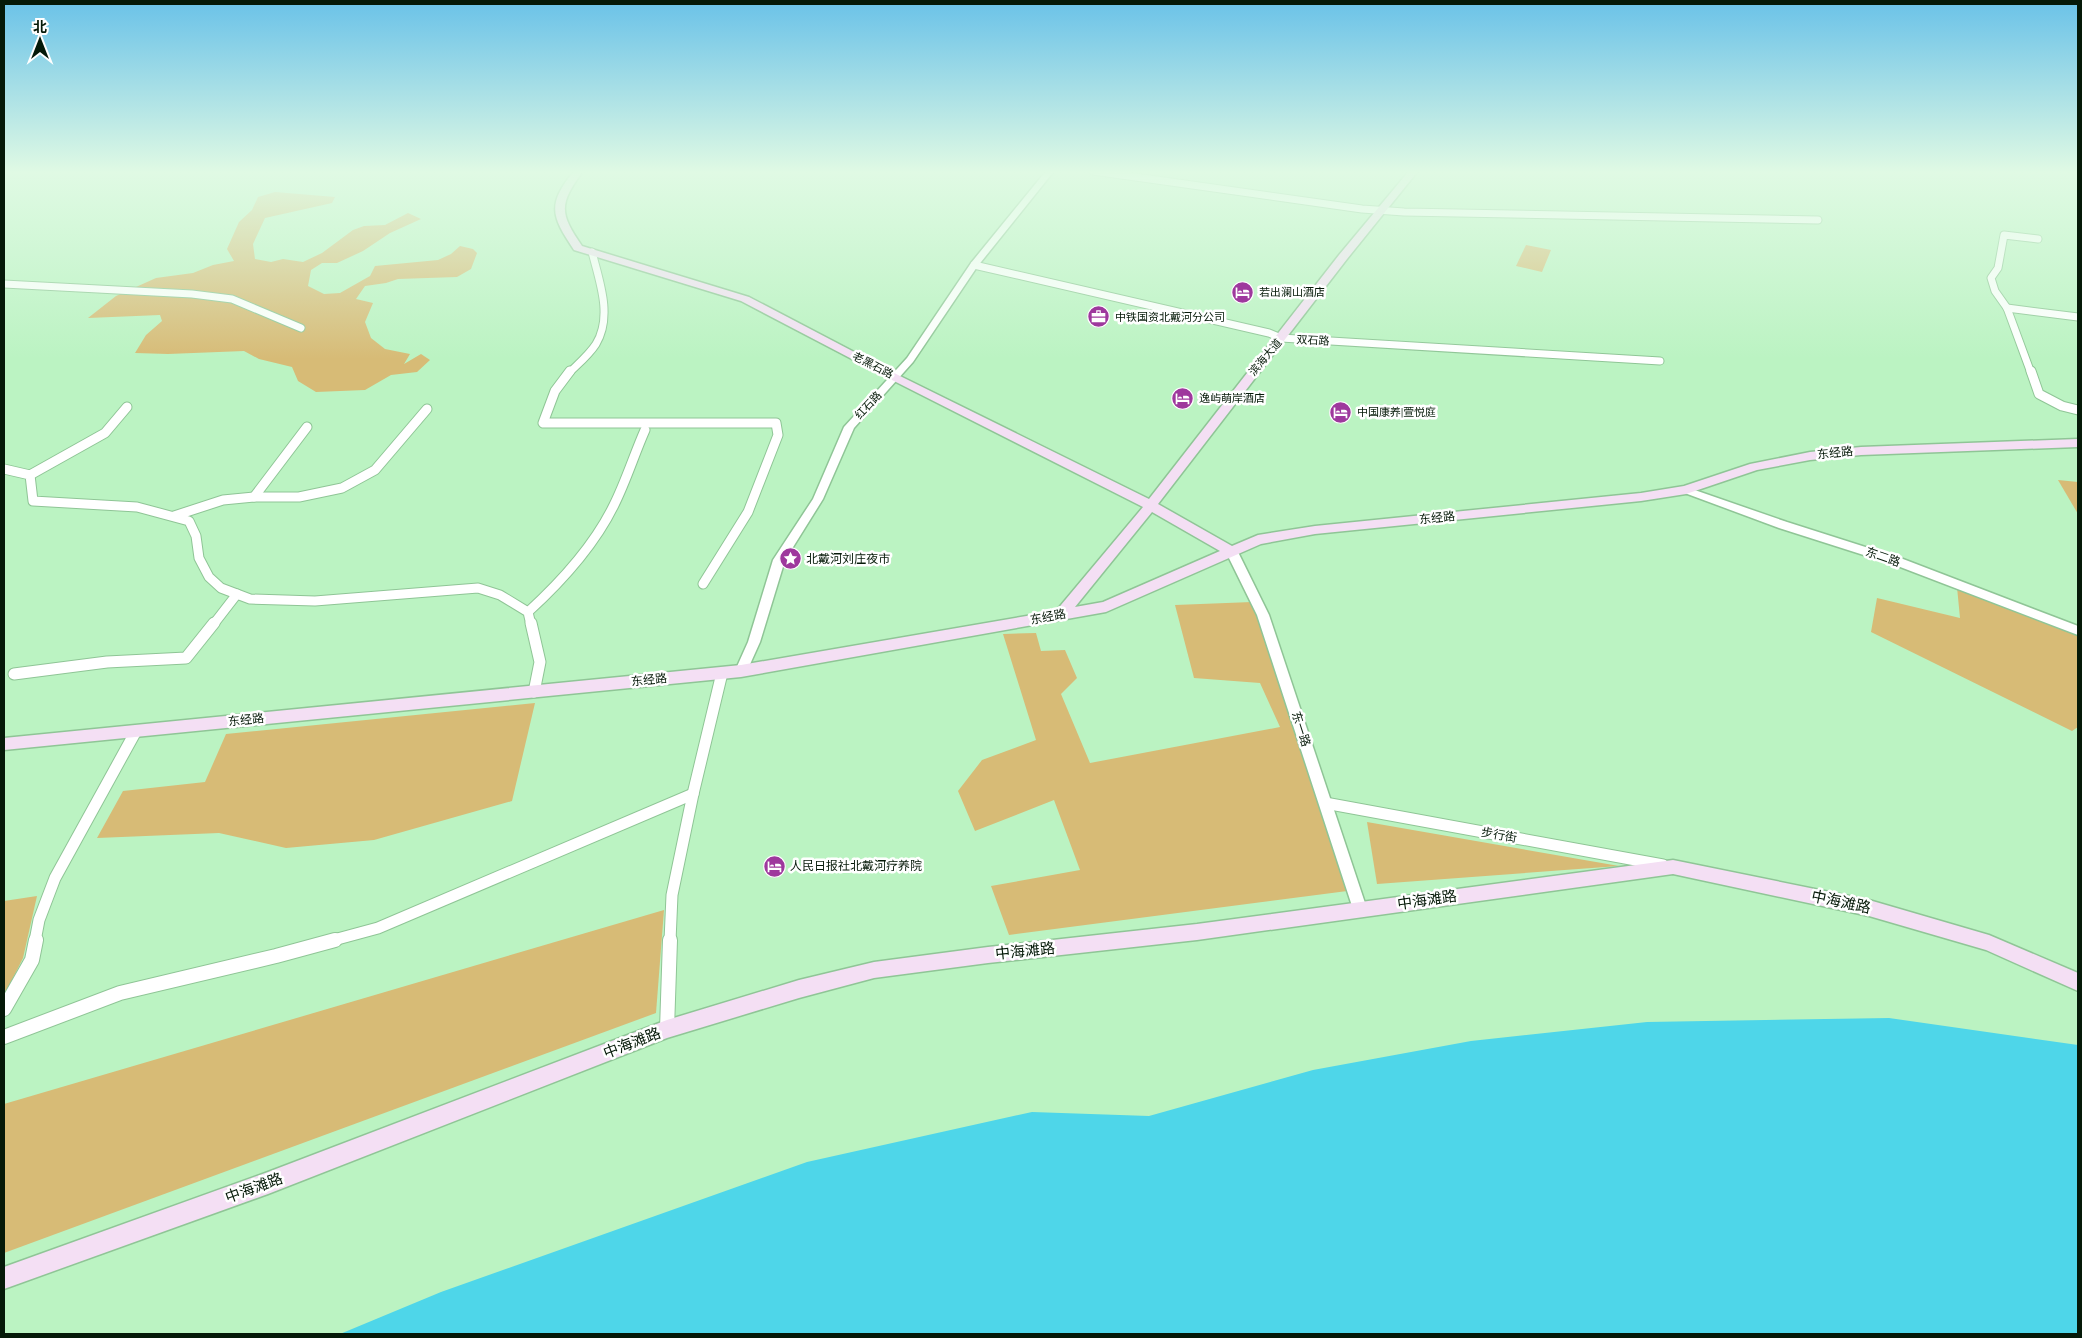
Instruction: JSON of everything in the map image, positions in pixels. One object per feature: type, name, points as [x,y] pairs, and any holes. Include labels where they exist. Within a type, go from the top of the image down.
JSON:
[{"type":"main road","name":"老黑石路","points":[[569,233],[578,248],[744,299],[896,378],[1151,505],[1232,552]]},
{"type":"main road","name":"滨海大道","points":[[1061,614],[1151,505],[1362,233]]},
{"type":"main road","name":"东经路","points":[[4,744],[741,671],[1106,607],[1258,540],[1315,530],[1640,497],[1686,490],[1754,467],[1810,456],[1861,451],[2078,443]]},
{"type":"main road","name":"中海滩路","points":[[4,1278],[268,1183],[667,1029],[800,989],[874,970],[988,955],[1196,932],[1673,867],[1869,908],[1989,943],[2078,982]]},
{"type":"street","name":"红石路","points":[[741,671],[754,642],[779,560],[818,499],[849,427],[870,402],[896,378],[910,360],[974,265],[1000,233]]},
{"type":"street","points":[[2038,240],[2004,235],[1998,268],[1991,278],[1996,291],[2007,308],[2039,394],[2062,406],[2078,410]]},
{"type":"street","points":[[592,252],[602,295],[603,318],[600,335],[590,353],[557,387],[543,423],[776,423],[778,435],[748,512],[702,584]]},
{"type":"street","name":"双石路","points":[[974,265],[1269,333],[1281,338],[1660,361]]},
{"type":"street","points":[[4,284],[192,294],[232,299],[301,328]]},
{"type":"street","points":[[2007,308],[2078,317]]},
{"type":"street","points":[[4,470],[30,475],[74,452],[104,433],[127,407]]},
{"type":"street","points":[[174,516],[223,500],[254,497],[298,497],[342,488],[376,470],[427,409]]},
{"type":"street","points":[[254,497],[307,427]]},
{"type":"street","points":[[528,612],[551,591],[577,562],[610,514],[645,430]]},
{"type":"street","points":[[30,475],[33,501],[53,504],[131,506],[189,521],[196,536],[199,558],[208,577],[221,588],[250,599],[316,600],[478,588],[500,595],[528,612],[540,662],[534,692]]},
{"type":"street","name":"东二路","points":[[1686,490],[1783,525],[1899,562],[2078,632]]},
{"type":"street","name":"东一路","points":[[1232,552],[1263,615],[1360,909]]},
{"type":"street","points":[[14,674],[107,662],[186,658],[237,594]]},
{"type":"street","points":[[667,1029],[672,895],[692,794],[722,673]]},
{"type":"street","points":[[4,1009],[32,960],[39,920],[55,878],[136,731]]},
{"type":"street","points":[[4,1037],[120,993],[276,956],[378,928],[692,794]]},
{"type":"street","name":"步行街","points":[[1325,803],[1673,867]]},
{"type":"shaded area","points":[[234,233],[258,233],[253,244],[255,259],[271,262],[283,259],[303,262],[322,253],[348,233],[389,233],[363,251],[337,263],[322,263],[311,270],[308,286],[324,294],[340,293],[370,276],[375,266],[438,260],[451,254],[460,246],[473,249],[477,253],[471,269],[457,277],[398,279],[365,286],[356,299],[373,303],[365,322],[371,338],[385,349],[410,354],[404,364],[421,354],[430,360],[417,372],[391,375],[365,390],[316,392],[298,381],[292,367],[259,359],[244,351],[168,354],[135,353],[146,335],[162,321],[160,315],[88,318],[116,296],[156,278],[193,273],[213,265],[234,261],[227,249]]},
{"type":"shaded area","points":[[1526,245],[1551,250],[1542,272],[1516,266]]},
{"type":"shaded area","points":[[2058,480],[2078,482],[2078,514]]},
{"type":"shaded area","points":[[1957,587],[2078,635],[2078,727],[2072,731],[1871,632],[1877,598],[1960,618]]},
{"type":"shaded area","points":[[1252,602],[1355,890],[1009,935],[991,886],[1080,870],[1054,800],[975,831],[958,791],[982,760],[1036,740],[1003,634],[1036,633],[1041,651],[1065,650],[1077,678],[1061,694],[1090,763],[1280,727],[1260,683],[1194,678],[1175,605]]},
{"type":"shaded area","points":[[535,703],[512,801],[374,840],[286,848],[219,833],[97,838],[123,791],[205,782],[226,734]]},
{"type":"shaded area","points":[[1367,822],[1619,866],[1377,884]]},
{"type":"shaded area","points":[[37,896],[23,958],[4,996],[4,901]]},
{"type":"shaded area","points":[[664,910],[656,1013],[4,1253],[4,1104]]},
{"type":"water","points":[[1889,1018],[2078,1045],[2078,1334],[340,1334],[441,1292],[807,1162],[1032,1112],[1149,1116],[1313,1070],[1471,1041],[1647,1022]]},
{"type":"place","name":"若出澜山酒店","points":[[1243,292]]},
{"type":"place","name":"中铁国资北戴河分公司","points":[[1099,317]]},
{"type":"place","name":"逸屿萌岸酒店","points":[[1183,398]]},
{"type":"place","name":"中国康养|萱悦庭","points":[[1341,412]]},
{"type":"place","name":"北戴河刘庄夜市","points":[[790,559]]},
{"type":"place","name":"人民日报社北戴河疗养院","points":[[774,866]]}]
